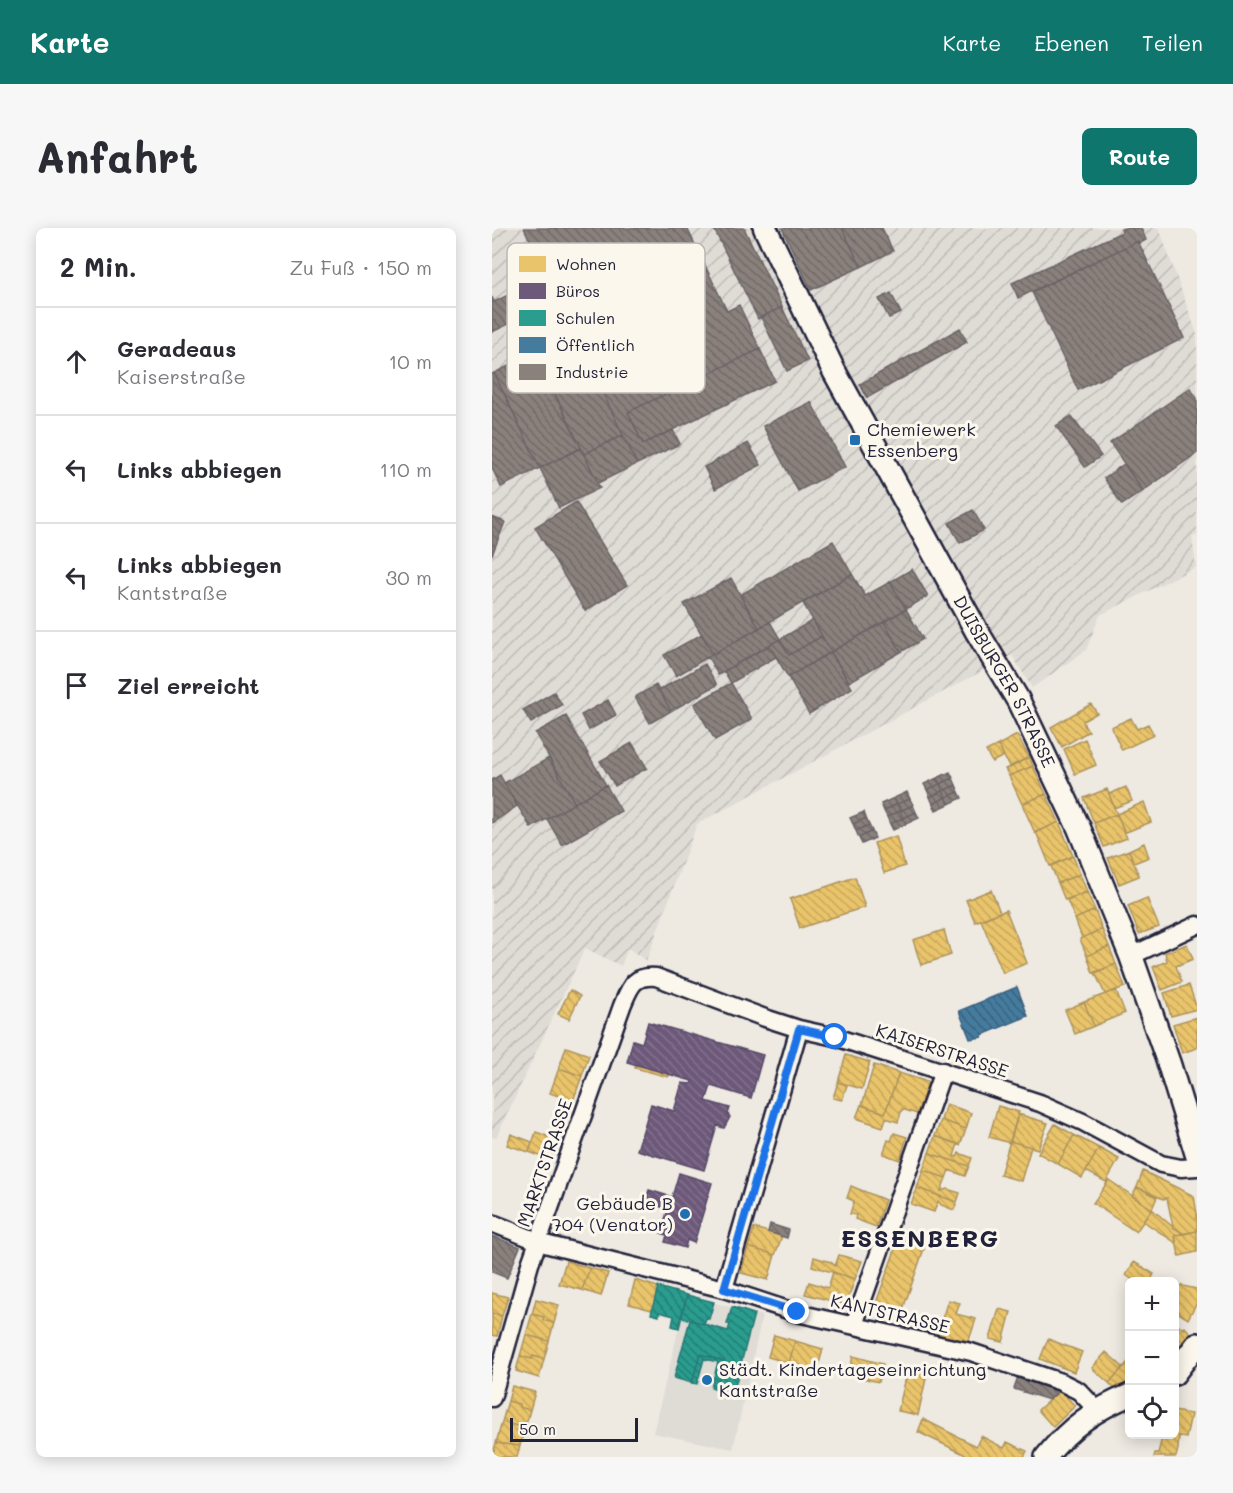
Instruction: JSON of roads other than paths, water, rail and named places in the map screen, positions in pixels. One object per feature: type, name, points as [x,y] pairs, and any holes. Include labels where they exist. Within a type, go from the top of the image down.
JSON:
[{"type":"main road","name":"DUISBURGER STRASSE","points":[[765,228],[834,371],[975,630],[1017,700],[1079,828],[1131,956],[1169,1064],[1197,1155]]},
{"type":"street","points":[[1131,956],[1197,926]]},
{"type":"street","name":"KAISERSTRASSE","points":[[636,981],[645,976],[656,978],[730,1007],[799,1029],[835,1037],[1040,1103],[1083,1122],[1161,1164],[1181,1168],[1197,1167]]},
{"type":"street","name":"MARKTSTRASSE","points":[[492,1398],[530,1264],[622,1006],[630,987],[636,981]]},
{"type":"street","points":[[724,1289],[799,1029]]},
{"type":"street","points":[[854,1325],[943,1071]]},
{"type":"street","name":"KANTSTRASSE","points":[[492,1223],[545,1244],[724,1289],[797,1312],[971,1352],[1113,1402]]},
{"type":"street","points":[[1179,1367],[1197,1344]]},
{"type":"street","points":[[1179,1372],[1197,1364]]},
{"type":"street","points":[[1046,1457],[1079,1422],[1113,1402]]},
{"type":"place","name":"Chemiewerk Essenberg","points":[[855,440]]},
{"type":"place","name":"Gebäude B 704 (Venator)","points":[[685,1214]]},
{"type":"place","name":"Städt. Kindertageseinrichtung Kantstraße","points":[[707,1380]]},
{"type":"district","name":"ESSENBERG","points":[[920,1239]]}]
